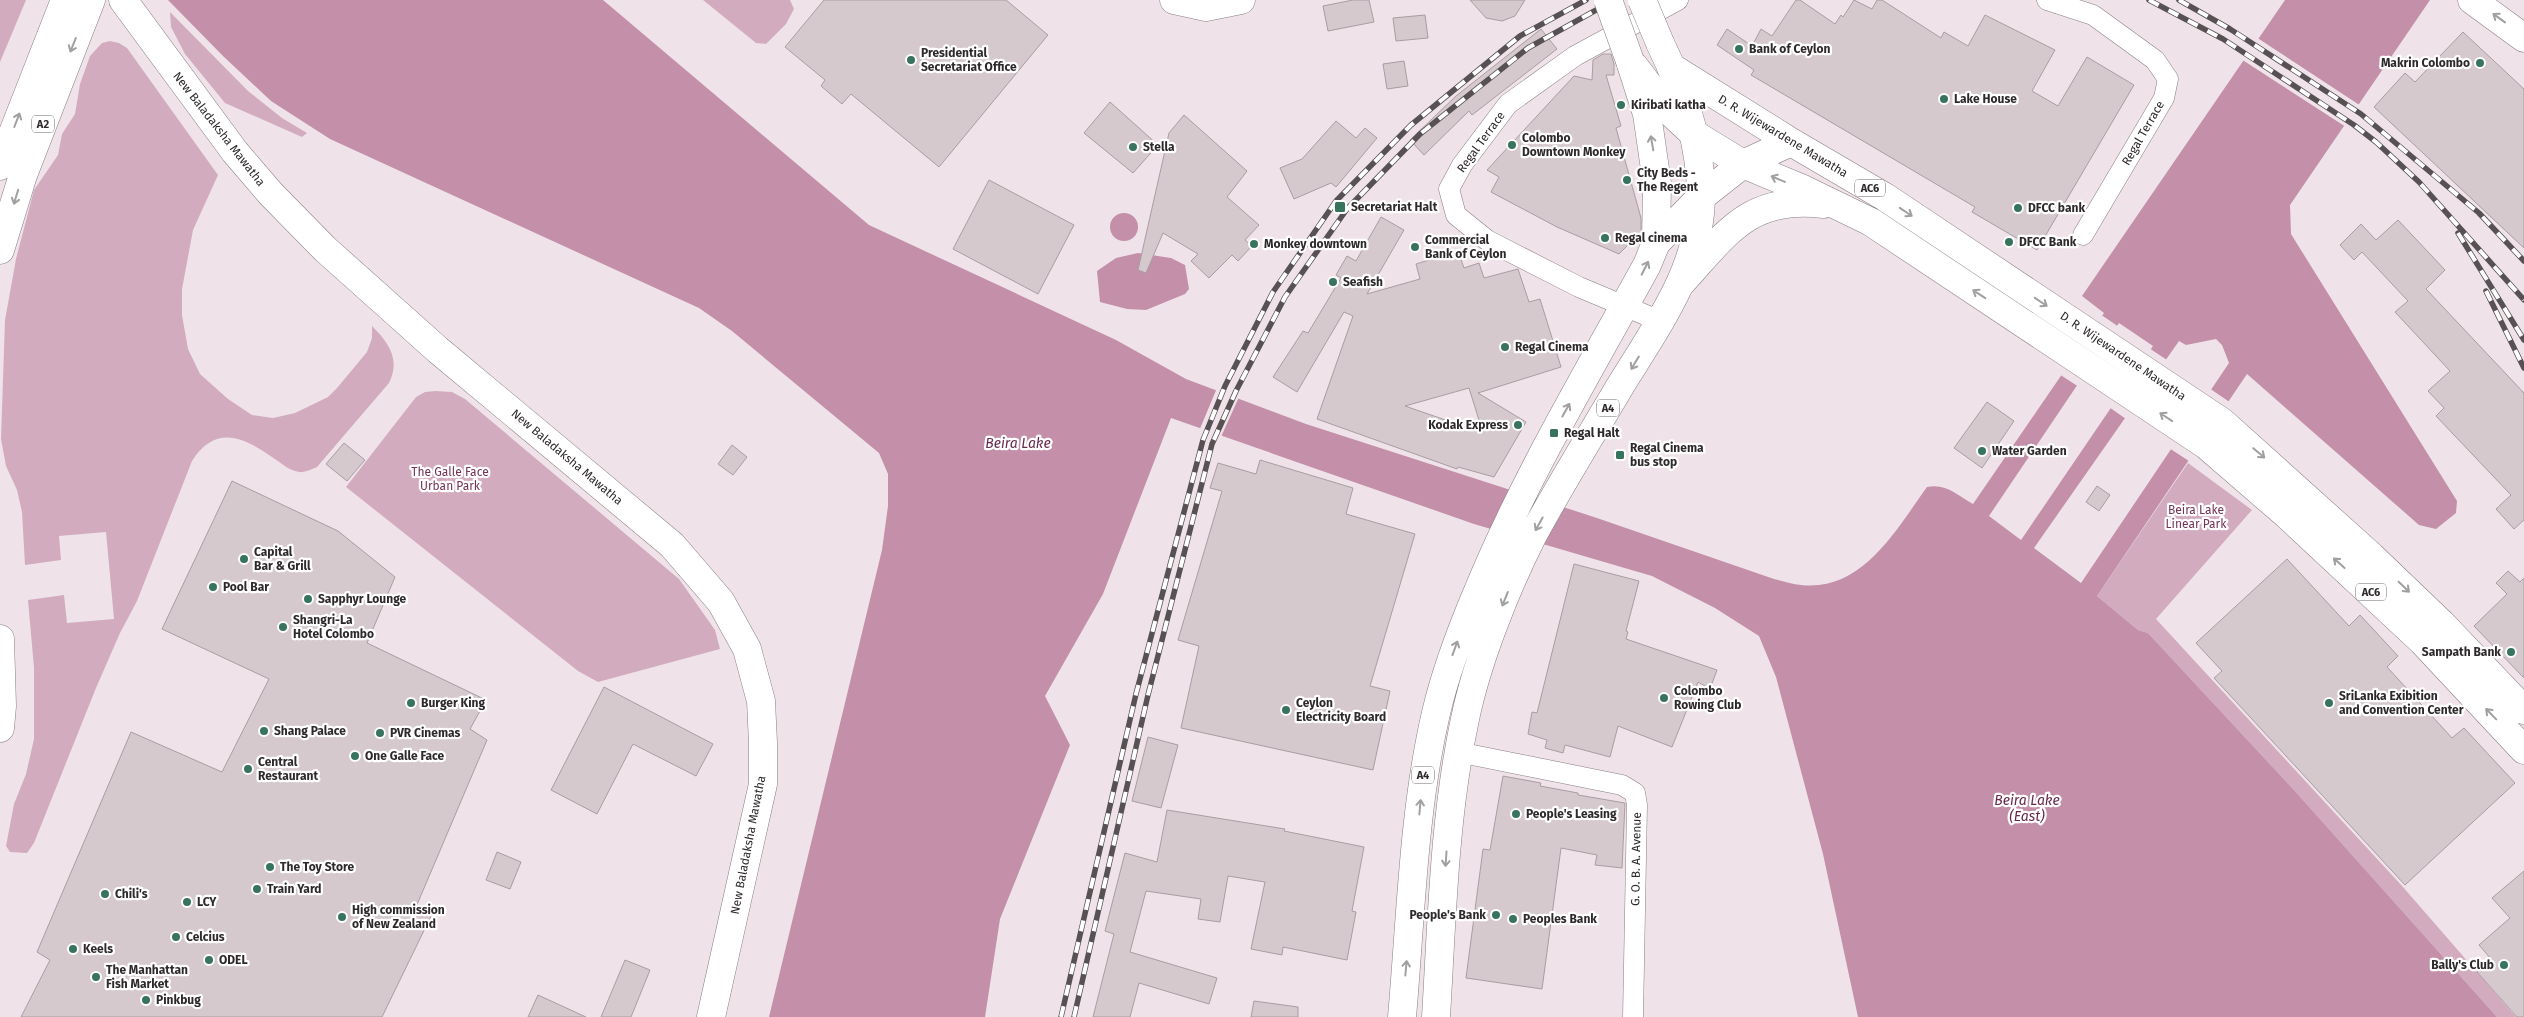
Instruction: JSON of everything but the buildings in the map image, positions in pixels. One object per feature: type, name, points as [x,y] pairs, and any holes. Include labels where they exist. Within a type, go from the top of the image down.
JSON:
[{"type":"main road","name":"A2","points":[[0,166],[65,0]]},
{"type":"main road","name":"A2","points":[[0,250],[23,176],[92,0]]},
{"type":"main road","name":"New Baladaksha Mawatha","points":[[122,0],[235,152],[271,194],[325,249],[438,350],[672,545],[721,602],[747,649],[761,701],[764,743],[763,784],[711,1017]]},
{"type":"main road","points":[[1174,0],[1206,7],[1241,0]]},
{"type":"main road","points":[[1608,0],[1647,114],[1655,160],[1658,212],[1656,244]]},
{"type":"main road","points":[[1642,0],[1666,55],[1694,134],[1700,164],[1701,197],[1697,227],[1681,283]]},
{"type":"main road","points":[[2472,0],[2524,38]]},
{"type":"main road","name":"D. R. Wijewardene Mawatha","points":[[1666,55],[1791,142],[1885,197],[2206,444],[2287,515],[2416,636],[2524,750]]},
{"type":"main road","name":"D. R. Wijewardene Mawatha","points":[[1630,61],[1666,108],[1694,134],[1743,164],[1871,222],[2222,422],[2371,556],[2441,623],[2524,710]]},
{"type":"main road","points":[[1656,244],[1701,197],[1743,164],[1791,142]]},
{"type":"main road","points":[[1681,283],[1740,222],[1767,206],[1798,201],[1838,206]]},
{"type":"main road","name":"A4","points":[[1402,1017],[1422,779],[1434,722],[1453,650],[1497,545],[1526,484],[1624,307],[1656,244]]},
{"type":"main road","name":"A4","points":[[1436,1017],[1447,832],[1458,752],[1465,718],[1482,658],[1523,554],[1555,494],[1681,283]]},
{"type":"main road","points":[[0,639],[2,706],[0,728]]},
{"type":"street","name":"Regal Terrace","points":[[1660,321],[1624,307],[1487,240],[1456,215],[1449,189],[1462,165],[1508,104],[1575,56],[1678,0]]},
{"type":"street","name":"Regal Terrace","points":[[2047,0],[2093,15],[2155,60],[2168,79],[2164,98],[2083,236]]},
{"type":"street","name":"G. O. B. A. Avenue","points":[[1458,752],[1622,785],[1635,793],[1637,805],[1633,1017]]},
{"type":"green space","points":[[0,0],[26,0],[0,62]]},
{"type":"green space","points":[[703,0],[790,0],[794,9],[786,24],[766,44],[756,43]]},
{"type":"green space","points":[[170,12],[248,91],[282,118],[307,133],[302,137],[225,103],[185,54],[171,27]]},
{"type":"green space","points":[[110,41],[119,43],[127,48],[218,175],[193,230],[182,289],[182,315],[188,349],[200,374],[228,399],[252,415],[273,418],[295,413],[328,397],[367,352],[372,338],[372,326],[388,345],[394,366],[389,383],[317,467],[303,472],[295,471],[250,444],[229,438],[220,438],[210,442],[192,461],[137,601],[120,633],[96,688],[34,843],[27,853],[10,852],[6,846],[14,804],[26,774],[34,739],[34,668],[28,600],[64,595],[67,623],[114,619],[106,532],[59,536],[61,560],[25,565],[22,512],[17,490],[6,466],[1,439],[5,320],[16,259],[34,190],[58,155],[62,134],[75,114],[80,84],[90,56],[102,43]]},
{"type":"green space","name":"The Galle Face Urban Park","points":[[425,392],[452,392],[465,399],[679,579],[715,630],[720,649],[598,682],[578,671],[346,487],[416,397]]},
{"type":"green space","name":"Beira Lake Linear Park","points":[[2188,463],[2252,510],[2156,619],[2403,887],[2516,1017],[2497,1017],[2294,790],[2148,633],[2138,630],[2097,596]]},
{"type":"water","points":[[168,0],[603,0],[869,225],[1116,340],[1186,379],[1306,424],[1594,517],[1774,579],[1801,585],[1823,585],[1842,579],[1860,568],[1875,555],[1890,539],[1927,487],[1946,488],[1973,504],[2104,313],[2082,296],[2285,0],[2430,0],[2290,205],[2291,234],[2457,501],[2456,513],[2436,529],[2419,525],[2247,374],[2097,596],[2138,630],[2148,633],[2294,790],[2497,1017],[1858,1017],[1823,854],[1776,677],[1759,636],[1715,608],[1652,576],[1474,524],[1171,418],[1103,594],[1045,696],[1070,745],[1000,919],[985,1017],[769,1017],[882,550],[888,506],[888,474],[879,453],[732,331],[699,308],[330,139],[271,101]],"holes":[[[2119,323],[2153,346],[2021,540],[1989,516]],[[2216,339],[2222,345],[2229,363],[2081,583],[2034,548],[2179,341],[2186,345]]]},
{"type":"water","points":[[1124,213],[1134,217],[1138,227],[1134,237],[1124,241],[1114,237],[1110,227],[1114,217]]},
{"type":"water","points":[[1138,253],[1171,258],[1185,265],[1189,289],[1185,294],[1146,310],[1127,309],[1100,302],[1097,271],[1116,258]]},
{"type":"pier","points":[[2256,37],[2361,106],[2346,127],[2241,59]]},
{"type":"pier","points":[[2100,314],[2119,327],[2079,387],[2059,374]]},
{"type":"pier","points":[[2149,348],[2167,360],[2126,419],[2109,407]]},
{"type":"pier","points":[[1217,388],[1239,397],[1220,439],[1199,431]]},
{"type":"pier","points":[[2209,388],[2231,403],[2192,463],[2169,448]]},
{"type":"railway","points":[[1061,1017],[1136,694],[1203,440],[1225,386],[1273,292],[1336,201],[1411,125],[1520,36],[1586,0]]},
{"type":"railway","points":[[1074,1017],[1148,695],[1212,444],[1236,391],[1285,297],[1347,209],[1420,134],[1528,48],[1614,0]]},
{"type":"railway","points":[[2149,0],[2223,39],[2354,125],[2376,142],[2419,182],[2524,300]]},
{"type":"railway","points":[[2179,0],[2230,29],[2361,114],[2479,213],[2524,261]]},
{"type":"railway","points":[[2458,233],[2524,340]]},
{"type":"railway","points":[[2486,291],[2524,368]]},
{"type":"place","name":"Bank of Ceylon","points":[[1739,49]]},
{"type":"place","name":"Presidential Secretariat Office","points":[[911,60]]},
{"type":"place","name":"Makrin Colombo","points":[[2480,63]]},
{"type":"place","name":"Lake House","points":[[1944,99]]},
{"type":"place","name":"Kiribati katha","points":[[1621,105]]},
{"type":"place","name":"Colombo Downtown Monkey","points":[[1512,145]]},
{"type":"place","name":"Stella","points":[[1133,147]]},
{"type":"place","name":"City Beds - The Regent","points":[[1627,180]]},
{"type":"place","name":"Secretariat Halt","points":[[1340,207]]},
{"type":"place","name":"DFCC bank","points":[[2018,208]]},
{"type":"place","name":"Regal cinema","points":[[1605,238]]},
{"type":"place","name":"DFCC Bank","points":[[2009,242]]},
{"type":"place","name":"Monkey downtown","points":[[1254,244]]},
{"type":"place","name":"Commercial Bank of Ceylon","points":[[1415,247]]},
{"type":"place","name":"Seafish","points":[[1333,282]]},
{"type":"place","name":"Regal Cinema","points":[[1505,347]]},
{"type":"place","name":"Kodak Express","points":[[1518,425]]},
{"type":"place","name":"Regal Halt","points":[[1554,433]]},
{"type":"place","name":"Water Garden","points":[[1982,451]]},
{"type":"place","name":"Regal Cinema bus stop","points":[[1620,455]]},
{"type":"place","name":"Capital Bar & Grill","points":[[244,559]]},
{"type":"place","name":"Pool Bar","points":[[213,587]]},
{"type":"place","name":"Sapphyr Lounge","points":[[308,599]]},
{"type":"place","name":"Shangri-La Hotel Colombo","points":[[283,627]]},
{"type":"place","name":"Sampath Bank","points":[[2511,652]]},
{"type":"place","name":"Colombo Rowing Club","points":[[1664,698]]},
{"type":"place","name":"Burger King","points":[[411,703]]},
{"type":"place","name":"SriLanka Exibition and Convention Center","points":[[2329,703]]},
{"type":"place","name":"Ceylon Electricity Board","points":[[1286,710]]},
{"type":"place","name":"Shang Palace","points":[[264,731]]},
{"type":"place","name":"PVR Cinemas","points":[[380,733]]},
{"type":"place","name":"One Galle Face","points":[[355,756]]},
{"type":"place","name":"Central Restaurant","points":[[248,769]]},
{"type":"place","name":"People's Leasing","points":[[1516,814]]},
{"type":"place","name":"The Toy Store","points":[[270,867]]},
{"type":"place","name":"Train Yard","points":[[257,889]]},
{"type":"place","name":"Chili's","points":[[105,894]]},
{"type":"place","name":"LCY","points":[[187,902]]},
{"type":"place","name":"People's Bank","points":[[1496,915]]},
{"type":"place","name":"High commission of New Zealand","points":[[342,917]]},
{"type":"place","name":"Peoples Bank","points":[[1513,919]]},
{"type":"place","name":"Celcius","points":[[176,937]]},
{"type":"place","name":"Keels","points":[[73,949]]},
{"type":"place","name":"ODEL","points":[[209,960]]},
{"type":"place","name":"Bally's Club","points":[[2504,965]]},
{"type":"place","name":"The Manhattan Fish Market","points":[[96,977]]},
{"type":"place","name":"Pinkbug","points":[[146,1000]]},
{"type":"water label","name":"Beira Lake","points":[[1018,443]]},
{"type":"water label","name":"Beira Lake (East)","points":[[2027,808]]}]
